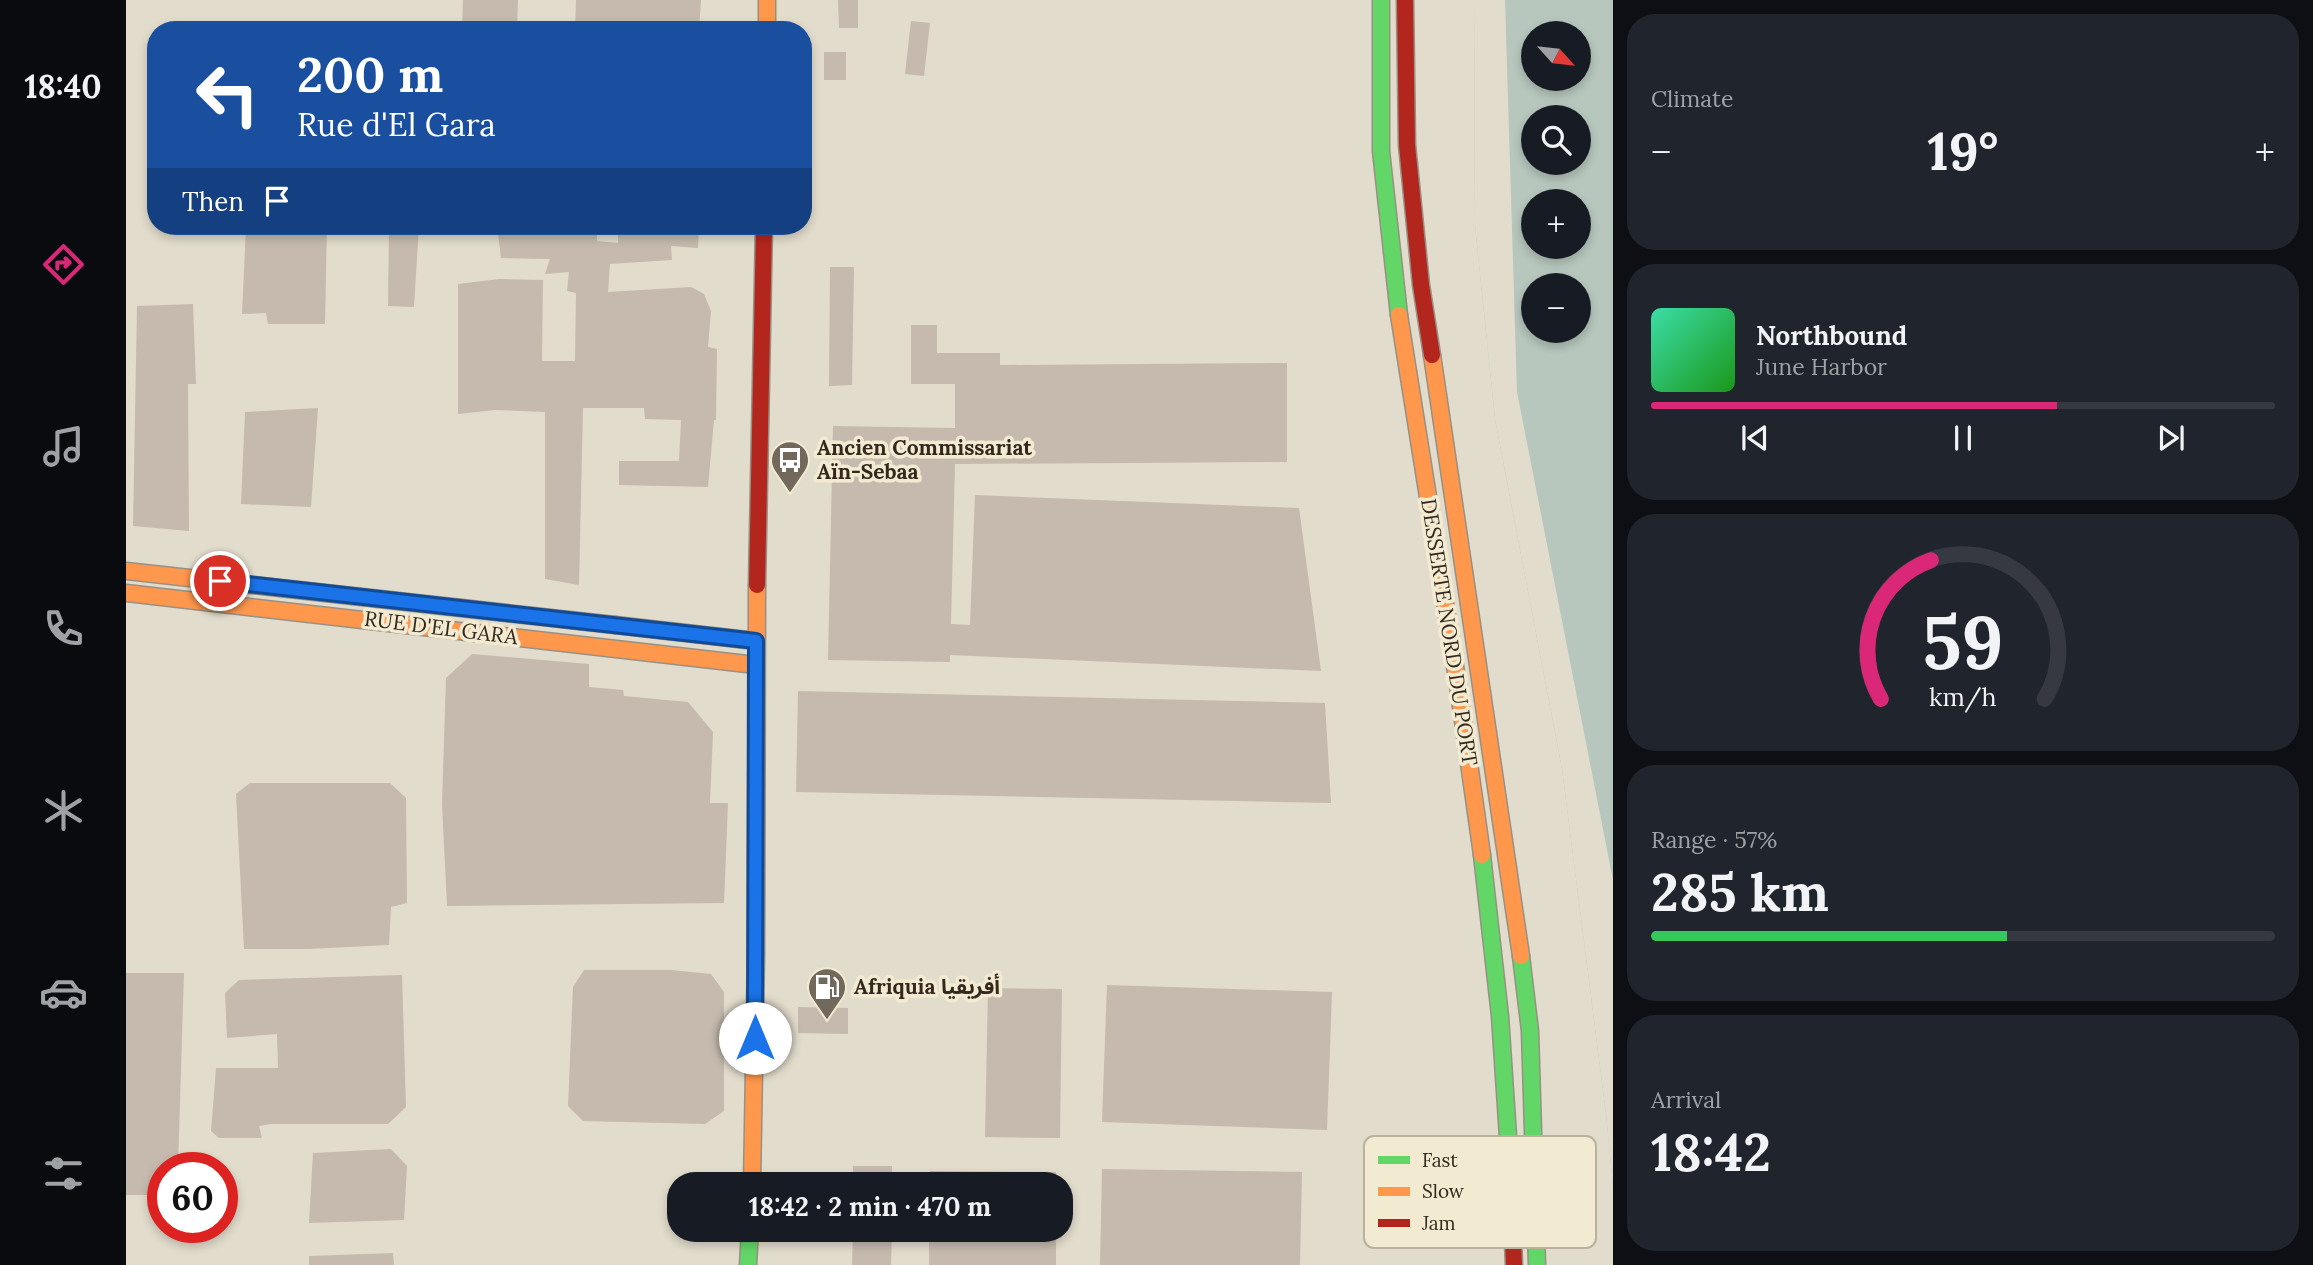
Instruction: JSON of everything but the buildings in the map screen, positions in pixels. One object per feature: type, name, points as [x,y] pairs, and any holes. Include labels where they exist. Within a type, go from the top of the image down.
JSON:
[{"type":"main road","points":[[767,0],[767,21]]},
{"type":"main road","name":"DESSERTE NORD DU PORT","points":[[1381,0],[1378,92],[1382,173],[1392,271],[1462,709],[1497,988],[1509,1136]]},
{"type":"main road","name":"DESSERTE NORD DU PORT","points":[[1405,0],[1407,145],[1421,285],[1517,919],[1530,1031],[1533,1136]]},
{"type":"main road","points":[[752,1172],[756,952],[756,641],[764,235]]},
{"type":"main road","name":"RUE D'EL GARA","points":[[126,571],[756,641]]},
{"type":"main road","name":"RUE D'EL GARA","points":[[126,593],[756,665]]},
{"type":"main road","points":[[748,1265],[749,1242]]},
{"type":"shaded area","points":[[1474,0],[1613,0],[1613,1186],[1562,769],[1495,419],[1475,225]]},
{"type":"pier","points":[[1474,0],[1505,0],[1517,392],[1613,880],[1613,1186],[1562,769],[1495,419],[1475,225]]},
{"type":"traffic: fast","points":[[1381,0],[1381,151],[1399,315]]},
{"type":"traffic: fast","points":[[615,625],[756,641]]},
{"type":"traffic: fast","points":[[1482,855],[1500,1016],[1508,1136]]},
{"type":"traffic: fast","points":[[1521,956],[1530,1031],[1533,1136]]},
{"type":"traffic: fast","points":[[748,1265],[749,1242]]},
{"type":"traffic: fast","points":[[1536,1248],[1537,1265]]},
{"type":"traffic: slow","points":[[767,0],[767,21]]},
{"type":"traffic: slow","points":[[1399,315],[1458,685],[1482,855]]},
{"type":"traffic: slow","points":[[1432,355],[1521,956]]},
{"type":"traffic: slow","points":[[126,571],[615,625]]},
{"type":"traffic: slow","points":[[752,1172],[757,585]]},
{"type":"traffic: slow","points":[[126,593],[756,665]]},
{"type":"traffic: jam","points":[[1405,0],[1407,145],[1421,285],[1432,355]]},
{"type":"traffic: jam","points":[[757,585],[764,235]]},
{"type":"traffic: jam","points":[[1513,1248],[1514,1265]]},
{"type":"place","name":"Ancien Commissariat Aïn-Sebaa","points":[[790,494]]},
{"type":"place","name":"Afriquia أفريقيا","points":[[827,1021]]},
{"type":"route","points":[[220,581],[756,641],[755,1038]]}]
